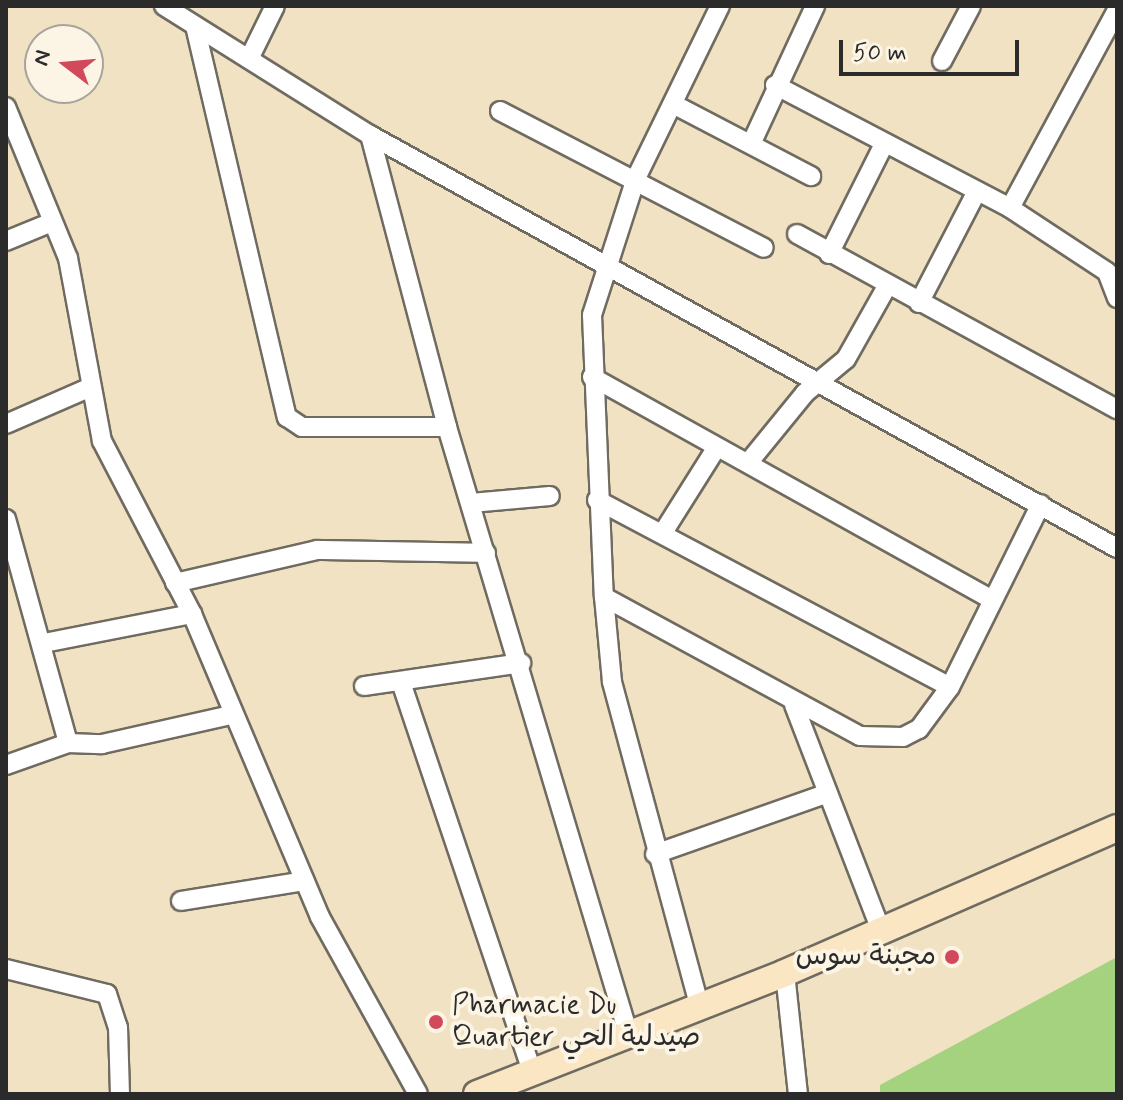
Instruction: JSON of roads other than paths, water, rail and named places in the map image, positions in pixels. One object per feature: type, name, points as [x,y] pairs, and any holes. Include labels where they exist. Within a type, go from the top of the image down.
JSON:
[{"type":"main road","points":[[477,1094],[882,933],[1117,828]]},
{"type":"street","points":[[164,6],[370,135],[603,263],[817,386],[1041,504],[1117,548]]},
{"type":"street","points":[[249,59],[275,6]]},
{"type":"street","points":[[699,1005],[655,854],[612,682],[597,500],[592,315],[603,263],[636,178],[720,6]]},
{"type":"street","points":[[752,142],[775,85],[815,6]]},
{"type":"street","points":[[942,61],[971,6]]},
{"type":"street","points":[[1010,208],[1117,11]]},
{"type":"street","points":[[195,26],[287,417],[302,427],[447,427]]},
{"type":"street","points":[[775,85],[882,148],[1010,208],[1107,272],[1117,298]]},
{"type":"street","points":[[673,104],[752,142],[811,176]]},
{"type":"street","points":[[6,107],[71,269],[102,441],[192,614],[231,715],[304,881],[418,1094]]},
{"type":"street","points":[[500,111],[636,178],[764,248]]},
{"type":"street","points":[[370,135],[447,427],[521,663],[629,1036]]},
{"type":"street","points":[[829,254],[882,148]]},
{"type":"street","points":[[919,303],[977,191]]},
{"type":"street","points":[[6,241],[52,222]]},
{"type":"street","points":[[797,234],[886,288],[1117,409]]},
{"type":"street","points":[[1107,272],[1117,255]]},
{"type":"street","points":[[748,463],[817,386],[846,359],[886,288]]},
{"type":"street","points":[[592,377],[992,600]]},
{"type":"street","points":[[6,424],[91,387]]},
{"type":"street","points":[[664,531],[717,447]]},
{"type":"street","points":[[471,503],[550,496]]},
{"type":"street","points":[[597,500],[664,531],[950,687]]},
{"type":"street","points":[[604,597],[794,705],[860,736],[886,740],[919,729],[950,687],[1041,504]]},
{"type":"street","points":[[6,519],[44,643],[68,743]]},
{"type":"street","points":[[175,583],[317,550],[486,553]]},
{"type":"street","points":[[44,643],[192,614]]},
{"type":"street","points":[[364,686],[402,685],[521,663]]},
{"type":"street","points":[[402,685],[533,1074]]},
{"type":"street","points":[[794,705],[882,933]]},
{"type":"street","points":[[6,765],[68,743],[102,744],[231,715]]},
{"type":"street","points":[[655,854],[828,793]]},
{"type":"street","points":[[181,901],[304,881]]},
{"type":"street","points":[[6,969],[107,994],[118,1027],[120,1094]]},
{"type":"street","points":[[785,973],[798,1094]]},
{"type":"place","name":"مجبنة سوس","points":[[952,957]]},
{"type":"place","name":"Pharmacie Du Quartier صيدلية الحي","points":[[436,1022]]}]
